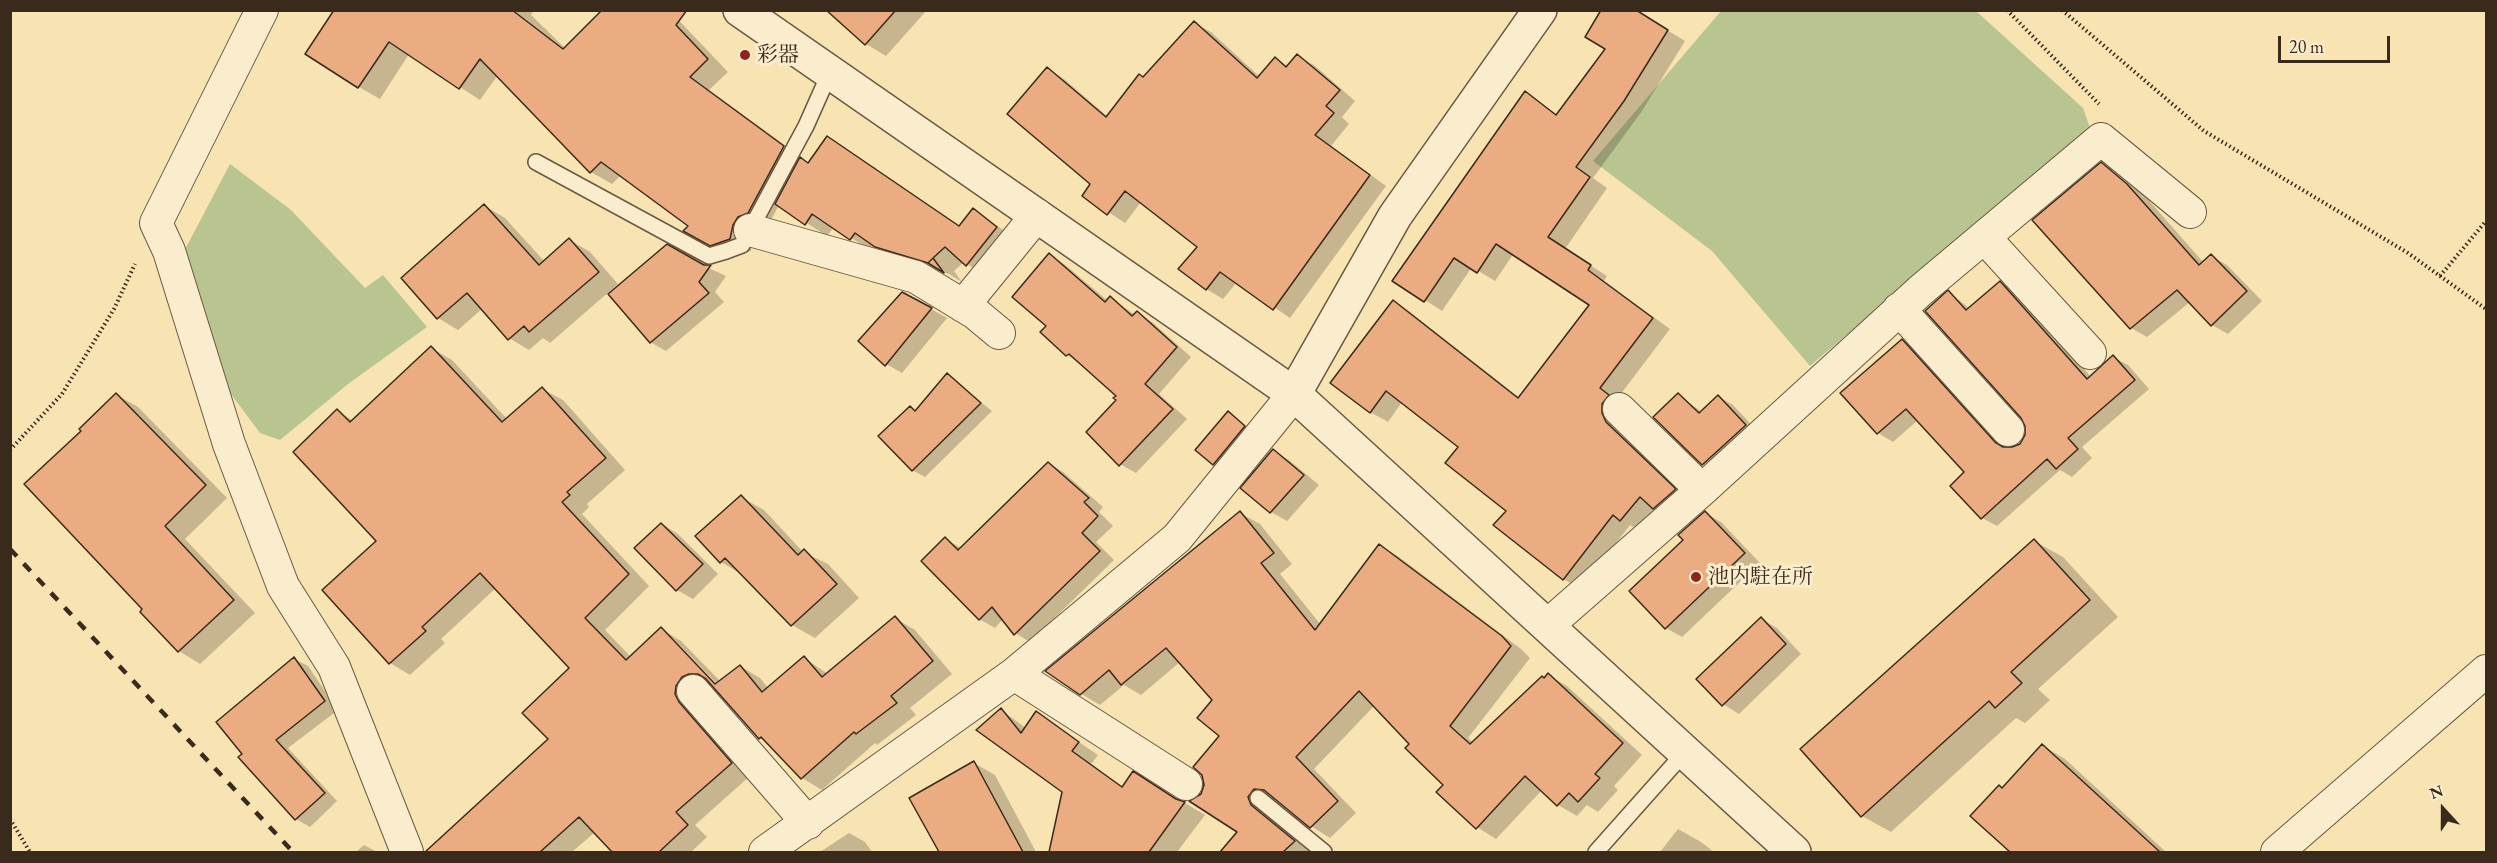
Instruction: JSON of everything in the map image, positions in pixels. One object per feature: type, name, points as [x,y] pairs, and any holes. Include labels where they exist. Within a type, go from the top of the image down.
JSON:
[{"type":"street","points":[[262,10],[156,223],[169,251],[229,444],[284,586],[334,667],[407,852]]},
{"type":"street","points":[[740,10],[1294,394],[1794,852]]},
{"type":"street","points":[[765,852],[1014,674],[1177,538],[1294,394],[1395,216],[1540,10]]},
{"type":"street","points":[[1548,625],[1702,490],[1899,309],[2101,139],[2190,212]]},
{"type":"street","points":[[963,306],[1037,215]]},
{"type":"street","points":[[750,230],[916,277],[963,306],[999,333]]},
{"type":"street","points":[[1984,237],[2090,353]]},
{"type":"street","points":[[1899,309],[2008,430]]},
{"type":"street","points":[[1619,409],[1702,490]]},
{"type":"street","points":[[2277,852],[2487,671]]},
{"type":"street","points":[[1014,674],[1186,784]]},
{"type":"street","points":[[693,691],[808,823]]},
{"type":"lane","points":[[536,162],[709,256],[742,245],[806,126],[830,72]]},
{"type":"lane","points":[[1596,852],[1685,752]]},
{"type":"lane","points":[[1258,798],[1324,852]]},
{"type":"path","points":[[2007,10],[2100,105],[2101,139]]},
{"type":"path","points":[[2062,10],[2204,131],[2408,252],[2487,309]]},
{"type":"path","points":[[2440,276],[2487,221]]},
{"type":"path","points":[[10,450],[62,394],[114,309],[156,223]]},
{"type":"path","points":[[10,819],[30,852]]},
{"type":"green space","points":[[1721,11],[1976,11],[2083,108],[2090,128],[1810,366],[1712,251],[1593,161]]},
{"type":"green space","points":[[230,164],[291,210],[365,288],[383,275],[427,327],[348,384],[280,440],[260,433],[216,374],[180,259]]},
{"type":"building","points":[[334,10],[512,10],[563,49],[602,10],[687,10],[676,25],[708,59],[690,77],[784,146],[748,213],[738,217],[733,225],[730,239],[710,246],[683,231],[688,226],[601,162],[590,173],[480,59],[459,89],[389,42],[358,88],[305,54]]},
{"type":"building","points":[[826,10],[896,10],[865,45]]},
{"type":"building","points":[[1601,10],[1636,10],[1668,30],[1624,101],[1576,167],[1590,177],[1548,237],[1591,265],[1588,270],[1653,318],[1600,388],[1609,395],[1602,404],[1602,413],[1606,422],[1676,489],[1653,509],[1640,497],[1620,521],[1613,515],[1563,580],[1493,525],[1506,511],[1445,463],[1458,447],[1386,391],[1370,413],[1330,383],[1393,300],[1518,398],[1589,305],[1496,244],[1477,273],[1454,258],[1424,302],[1392,281],[1525,91],[1556,115],[1605,49],[1585,37]]},
{"type":"building","points":[[1194,21],[1257,78],[1275,57],[1286,67],[1297,54],[1340,90],[1326,106],[1334,113],[1315,135],[1370,175],[1273,310],[1220,272],[1206,290],[1178,269],[1197,247],[1125,191],[1107,215],[1082,196],[1090,184],[1007,114],[1047,67],[1106,117],[1139,74],[1143,77]]},
{"type":"building","points":[[827,136],[959,226],[973,208],[997,227],[966,266],[945,247],[933,258],[944,273],[928,263],[875,247],[855,233],[850,240],[812,214],[805,225],[775,204],[800,157],[808,163]]},
{"type":"building","points":[[2101,162],[2127,184],[2199,265],[2211,254],[2247,291],[2211,326],[2177,290],[2130,329],[2032,220]]},
{"type":"building","points":[[484,204],[539,265],[569,238],[599,272],[529,332],[524,326],[508,340],[467,293],[437,319],[401,278]]},
{"type":"building","points":[[667,244],[704,265],[711,265],[699,282],[709,293],[650,343],[608,294]]},
{"type":"building","points":[[1049,253],[1105,302],[1110,296],[1132,316],[1137,311],[1177,347],[1145,384],[1173,409],[1119,466],[1086,432],[1116,400],[1113,398],[1116,396],[1069,354],[1066,356],[1040,332],[1046,326],[1012,297]]},
{"type":"building","points":[[2000,281],[2087,379],[2113,355],[2135,380],[2068,438],[2078,449],[2056,469],[2047,459],[1981,519],[1950,486],[1964,472],[1906,409],[1877,434],[1840,393],[1902,339],[1995,442],[2003,447],[2020,444],[2025,435],[2025,426],[2021,418],[1925,311],[1948,290],[1966,310]]},
{"type":"building","points":[[902,292],[932,308],[885,366],[858,341]]},
{"type":"building","points":[[431,346],[502,422],[542,387],[606,458],[567,492],[570,495],[562,502],[629,574],[585,618],[626,660],[661,627],[715,684],[740,665],[762,692],[804,656],[822,677],[895,616],[933,661],[891,696],[897,703],[856,734],[854,732],[801,779],[761,737],[759,739],[706,679],[698,674],[682,677],[676,686],[675,694],[679,702],[732,763],[676,812],[688,825],[659,852],[612,852],[579,817],[540,852],[425,852],[548,739],[522,713],[569,668],[480,573],[422,627],[426,631],[389,664],[322,590],[376,541],[293,452],[337,409],[350,422]]},
{"type":"building","points":[[947,373],[981,403],[912,471],[878,436],[910,406],[915,411]]},
{"type":"building","points":[[116,393],[206,485],[165,526],[234,600],[178,652],[140,612],[142,609],[24,484],[81,431],[79,429]]},
{"type":"building","points":[[1678,393],[1699,413],[1718,395],[1746,425],[1702,465],[1653,417]]},
{"type":"building","points":[[1228,411],[1245,426],[1213,465],[1195,450]]},
{"type":"building","points":[[1273,449],[1304,475],[1270,513],[1240,488]]},
{"type":"building","points":[[1048,462],[1089,498],[1084,502],[1098,516],[1082,533],[1100,551],[1014,635],[992,607],[979,620],[921,561],[945,537],[958,550]]},
{"type":"building","points":[[741,495],[798,555],[804,549],[837,584],[791,626],[725,558],[720,563],[695,536]]},
{"type":"building","points":[[1240,511],[1274,553],[1261,563],[1315,630],[1379,544],[1502,636],[1511,646],[1450,726],[1470,744],[1542,676],[1544,678],[1548,673],[1623,743],[1595,774],[1600,778],[1578,802],[1569,793],[1557,806],[1525,776],[1476,829],[1436,792],[1443,785],[1405,748],[1409,744],[1359,691],[1296,757],[1338,801],[1310,828],[1264,790],[1254,789],[1248,797],[1251,805],[1295,841],[1283,852],[1220,852],[1237,832],[1189,801],[1201,794],[1204,785],[1202,775],[1193,767],[1219,736],[1197,718],[1212,700],[1166,648],[1121,685],[1109,670],[1080,695],[1045,671]]},
{"type":"building","name":"池内駐在所","points":[[1705,511],[1745,553],[1665,629],[1629,591],[1683,540],[1678,535]]},
{"type":"building","points":[[661,523],[703,564],[676,591],[634,548]]},
{"type":"building","points":[[2034,539],[2090,600],[2011,672],[2022,683],[1995,708],[1989,701],[1861,817],[1800,749]]},
{"type":"building","points":[[1761,617],[1786,644],[1722,706],[1696,679]]},
{"type":"building","points":[[294,657],[325,701],[276,740],[325,793],[295,820],[238,757],[242,754],[216,722]]},
{"type":"building","points":[[1001,708],[1021,733],[1036,711],[1079,742],[1072,751],[1122,787],[1133,771],[1176,799],[1185,802],[1149,852],[1049,852],[1062,792],[976,730]]},
{"type":"building","points":[[2042,744],[2160,852],[2010,852],[1970,816],[1999,785],[2002,788]]},
{"type":"building","points":[[974,761],[1023,852],[939,852],[909,798]]},
{"type":"railway","points":[[10,549],[293,852]]},
{"type":"place","name":"彩器","points":[[745,55]]},
{"type":"place","name":"池内駐在所","points":[[1696,577]]}]
